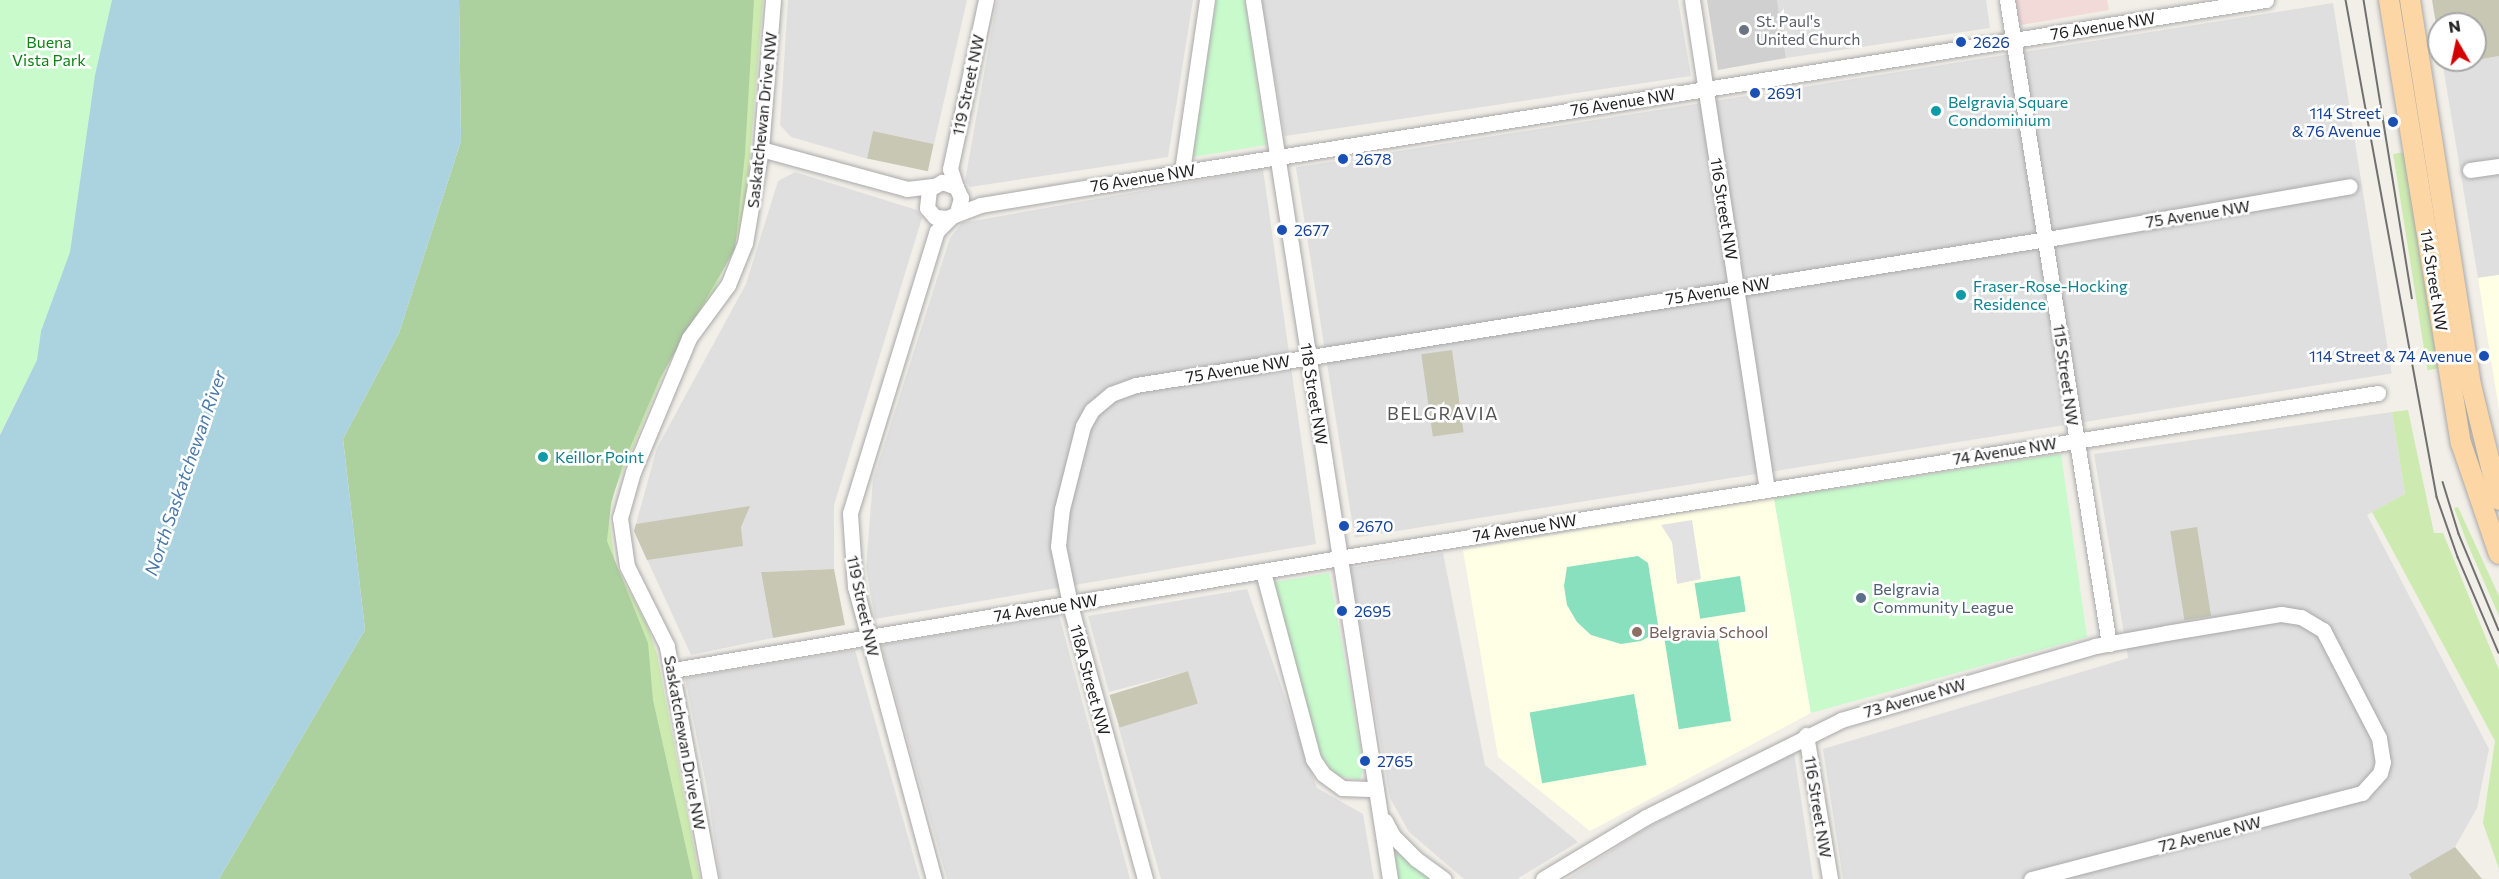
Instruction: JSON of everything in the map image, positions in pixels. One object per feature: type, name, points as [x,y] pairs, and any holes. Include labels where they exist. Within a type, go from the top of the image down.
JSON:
[{"type":"main road","name":"114 Street NW","points":[[2389,0],[2461,443],[2499,554]]},
{"type":"main road","name":"114 Street NW","points":[[2410,0],[2471,385],[2499,500]]},
{"type":"street","name":"Saskatchewan Drive NW","points":[[710,879],[673,670],[658,624],[627,566],[620,518],[633,472],[689,338],[728,285],[745,243],[761,149],[773,0]]},
{"type":"street","name":"119 Street NW","points":[[950,170],[986,0]]},
{"type":"street","points":[[1182,171],[1207,0]]},
{"type":"street","name":"118 Street NW","points":[[1253,0],[1390,879]]},
{"type":"street","name":"116 Street NW","points":[[1692,0],[1767,489]]},
{"type":"street","name":"115 Street NW","points":[[2007,0],[2109,644]]},
{"type":"street","name":"76 Avenue NW","points":[[928,211],[940,218],[981,205],[1182,171],[2266,0]]},
{"type":"street","points":[[761,149],[907,189],[934,185],[958,190],[981,205]]},
{"type":"street","points":[[2470,171],[2499,166]]},
{"type":"street","points":[[937,231],[928,211],[925,197],[950,170],[961,204],[954,214]]},
{"type":"street","name":"75 Avenue NW","points":[[1092,410],[1111,394],[1136,385],[2046,239],[2350,186]]},
{"type":"street","points":[[907,189],[928,211]]},
{"type":"street","name":"119 Street NW","points":[[934,879],[868,636],[851,562],[850,513],[937,231],[954,214]]},
{"type":"street","name":"74 Avenue NW","points":[[673,670],[1341,558],[2378,393]]},
{"type":"street","name":"118A Street NW","points":[[1092,410],[1078,441],[1059,526],[1070,604],[1145,879]]},
{"type":"street","points":[[1263,572],[1313,759],[1323,774],[1342,788],[1376,789]]},
{"type":"street","name":"73 Avenue NW","points":[[1543,879],[1646,817],[1806,735],[1864,713],[2109,644],[2281,614],[2301,617],[2318,626],[2379,738],[2383,762],[2380,773]]},
{"type":"street","name":"116 Street NW","points":[[1806,735],[1830,879]]},
{"type":"street","name":"72 Avenue NW","points":[[2031,879],[2346,799],[2362,793],[2380,773]]},
{"type":"street","name":"118 Street NW","points":[[1379,810],[1393,836],[1444,879]]},
{"type":"shaded area","points":[[788,0],[967,0],[934,144],[873,131],[868,159],[791,137],[780,125]]},
{"type":"shaded area","points":[[997,0],[1193,0],[1168,157],[970,187],[965,181]]},
{"type":"shaded area","points":[[1261,0],[1678,0],[1691,76],[1285,136]]},
{"type":"shaded area","name":"St. Paul's United Church","points":[[1707,0],[1777,0],[1786,58],[1718,70]]},
{"type":"shaded area","points":[[1777,0],[1986,0],[1990,28],[1786,58]]},
{"type":"shaded area","points":[[2014,0],[2107,0],[2109,10],[2021,25]]},
{"type":"shaded area","points":[[2432,0],[2499,0],[2499,56],[2487,58],[2487,12],[2434,12]]},
{"type":"shaded area","points":[[2333,3],[2392,373],[1355,538],[1296,167]]},
{"type":"shaded area","points":[[2499,56],[2499,275],[2478,278],[2444,72],[2487,72],[2487,58]]},
{"type":"shaded area","points":[[873,131],[934,144],[928,171],[867,158]]},
{"type":"shaded area","points":[[1263,169],[1316,544],[875,619],[866,568],[873,480],[950,238],[962,223]]},
{"type":"shaded area","points":[[795,172],[917,210],[922,218],[834,505],[834,569],[761,572],[773,638],[691,655],[634,531],[657,448],[746,284],[778,181]]},
{"type":"shaded area","points":[[2499,275],[2499,410],[2478,278]]},
{"type":"shaded area","points":[[1452,350],[1464,432],[1433,437],[1421,354]]},
{"type":"shaded area","points":[[2392,412],[2405,494],[2367,515],[2489,749],[2477,808],[2455,847],[2410,874],[2412,879],[1843,879],[1823,749],[2128,658],[2094,454]]},
{"type":"shaded area","name":"Belgravia School","points":[[1774,498],[1811,713],[1590,831],[1498,757],[1463,550]]},
{"type":"shaded area","points":[[750,506],[741,527],[743,546],[647,560],[634,531],[636,524]]},
{"type":"shaded area","points":[[1692,520],[1701,579],[1677,584],[1672,542],[1661,525]]},
{"type":"shaded area","points":[[2197,527],[2211,616],[2184,620],[2170,531]]},
{"type":"shaded area","points":[[1443,553],[1485,765],[1578,842],[1517,879],[1464,879],[1409,832],[1390,798],[1350,568]]},
{"type":"shaded area","points":[[834,569],[845,625],[773,638],[761,572]]},
{"type":"shaded area","points":[[1247,589],[1317,788],[1363,814],[1374,879],[1161,879],[1118,725],[1198,703],[1188,671],[1109,692],[1088,616]]},
{"type":"shaded area","points":[[1059,615],[1130,879],[947,879],[881,645]]},
{"type":"shaded area","points":[[855,650],[920,879],[720,879],[707,789],[685,678]]},
{"type":"shaded area","points":[[1188,671],[1198,704],[1120,727],[1110,695]]},
{"type":"shaded area","points":[[1794,752],[1813,879],[1567,879],[1648,827]]},
{"type":"shaded area","points":[[2455,847],[2482,879],[2412,879],[2409,874]]},
{"type":"green space","name":"Buena Vista Park","points":[[0,0],[112,0],[95,75],[70,252],[41,331],[37,360],[0,434]]},
{"type":"green space","points":[[459,0],[754,0],[745,154],[735,249],[660,378],[623,464],[611,503],[607,541],[648,643],[653,700],[693,879],[219,879],[365,630],[343,439],[399,333],[461,141]]},
{"type":"green space","points":[[732,0],[763,0],[747,191],[738,235],[713,294],[676,344],[614,492],[609,518],[615,564],[647,625],[657,654],[700,879],[681,879],[593,573]]},
{"type":"green space","points":[[1216,0],[1245,0],[1266,145],[1193,157]]},
{"type":"green space","points":[[2405,152],[2439,368],[2427,370],[2393,154]]},
{"type":"green space","points":[[2408,410],[2434,533],[2443,533],[2499,670],[2499,869],[2483,823],[2495,741],[2372,512],[2405,494],[2392,412]]},
{"type":"green space","points":[[2061,454],[2087,637],[1811,713],[1774,498]]},
{"type":"green space","points":[[2458,507],[2499,596],[2499,616],[2454,508]]},
{"type":"green space","points":[[1638,556],[1648,563],[1659,631],[1641,641],[1621,644],[1591,635],[1577,622],[1567,605],[1564,586],[1567,567]]},
{"type":"green space","points":[[1329,573],[1364,767],[1360,780],[1335,775],[1319,752],[1274,582]]},
{"type":"green space","points":[[1740,576],[1746,612],[1700,619],[1695,583]]},
{"type":"green space","points":[[1717,632],[1731,721],[1679,729],[1665,640]]},
{"type":"green space","points":[[1634,694],[1647,765],[1542,783],[1530,712]]},
{"type":"green space","points":[[1398,853],[1431,879],[1397,879],[1393,855]]},
{"type":"water","name":"North Saskatchewan River","points":[[112,0],[459,0],[461,141],[399,333],[343,439],[365,630],[219,879],[0,879],[0,435],[37,360],[41,331],[70,252],[95,75]]},
{"type":"tram line","points":[[2346,0],[2437,497],[2458,557],[2499,653]]},
{"type":"tram line","points":[[2364,0],[2412,298]]},
{"type":"tram line","points":[[2443,482],[2459,534],[2499,630]]},
{"type":"place","name":"St. Paul's United Church","points":[[1744,30]]},
{"type":"place","name":"2626","points":[[1961,42]]},
{"type":"place","name":"2691","points":[[1755,93]]},
{"type":"place","name":"Belgravia Square Condominium","points":[[1936,111]]},
{"type":"place","name":"114 Street & 76 Avenue","points":[[2393,122]]},
{"type":"place","name":"2678","points":[[1343,159]]},
{"type":"place","name":"2677","points":[[1282,230]]},
{"type":"place","name":"Fraser-Rose-Hocking Residence","points":[[1961,295]]},
{"type":"place","name":"114 Street & 74 Avenue","points":[[2484,356]]},
{"type":"place","name":"Keillor Point","points":[[543,457]]},
{"type":"place","name":"2670","points":[[1344,526]]},
{"type":"place","name":"Belgravia Community League","points":[[1861,598]]},
{"type":"place","name":"2695","points":[[1342,611]]},
{"type":"place","name":"Belgravia School","points":[[1637,632]]},
{"type":"place","name":"2765","points":[[1365,761]]},
{"type":"district","name":"BELGRAVIA","points":[[1443,413]]}]
